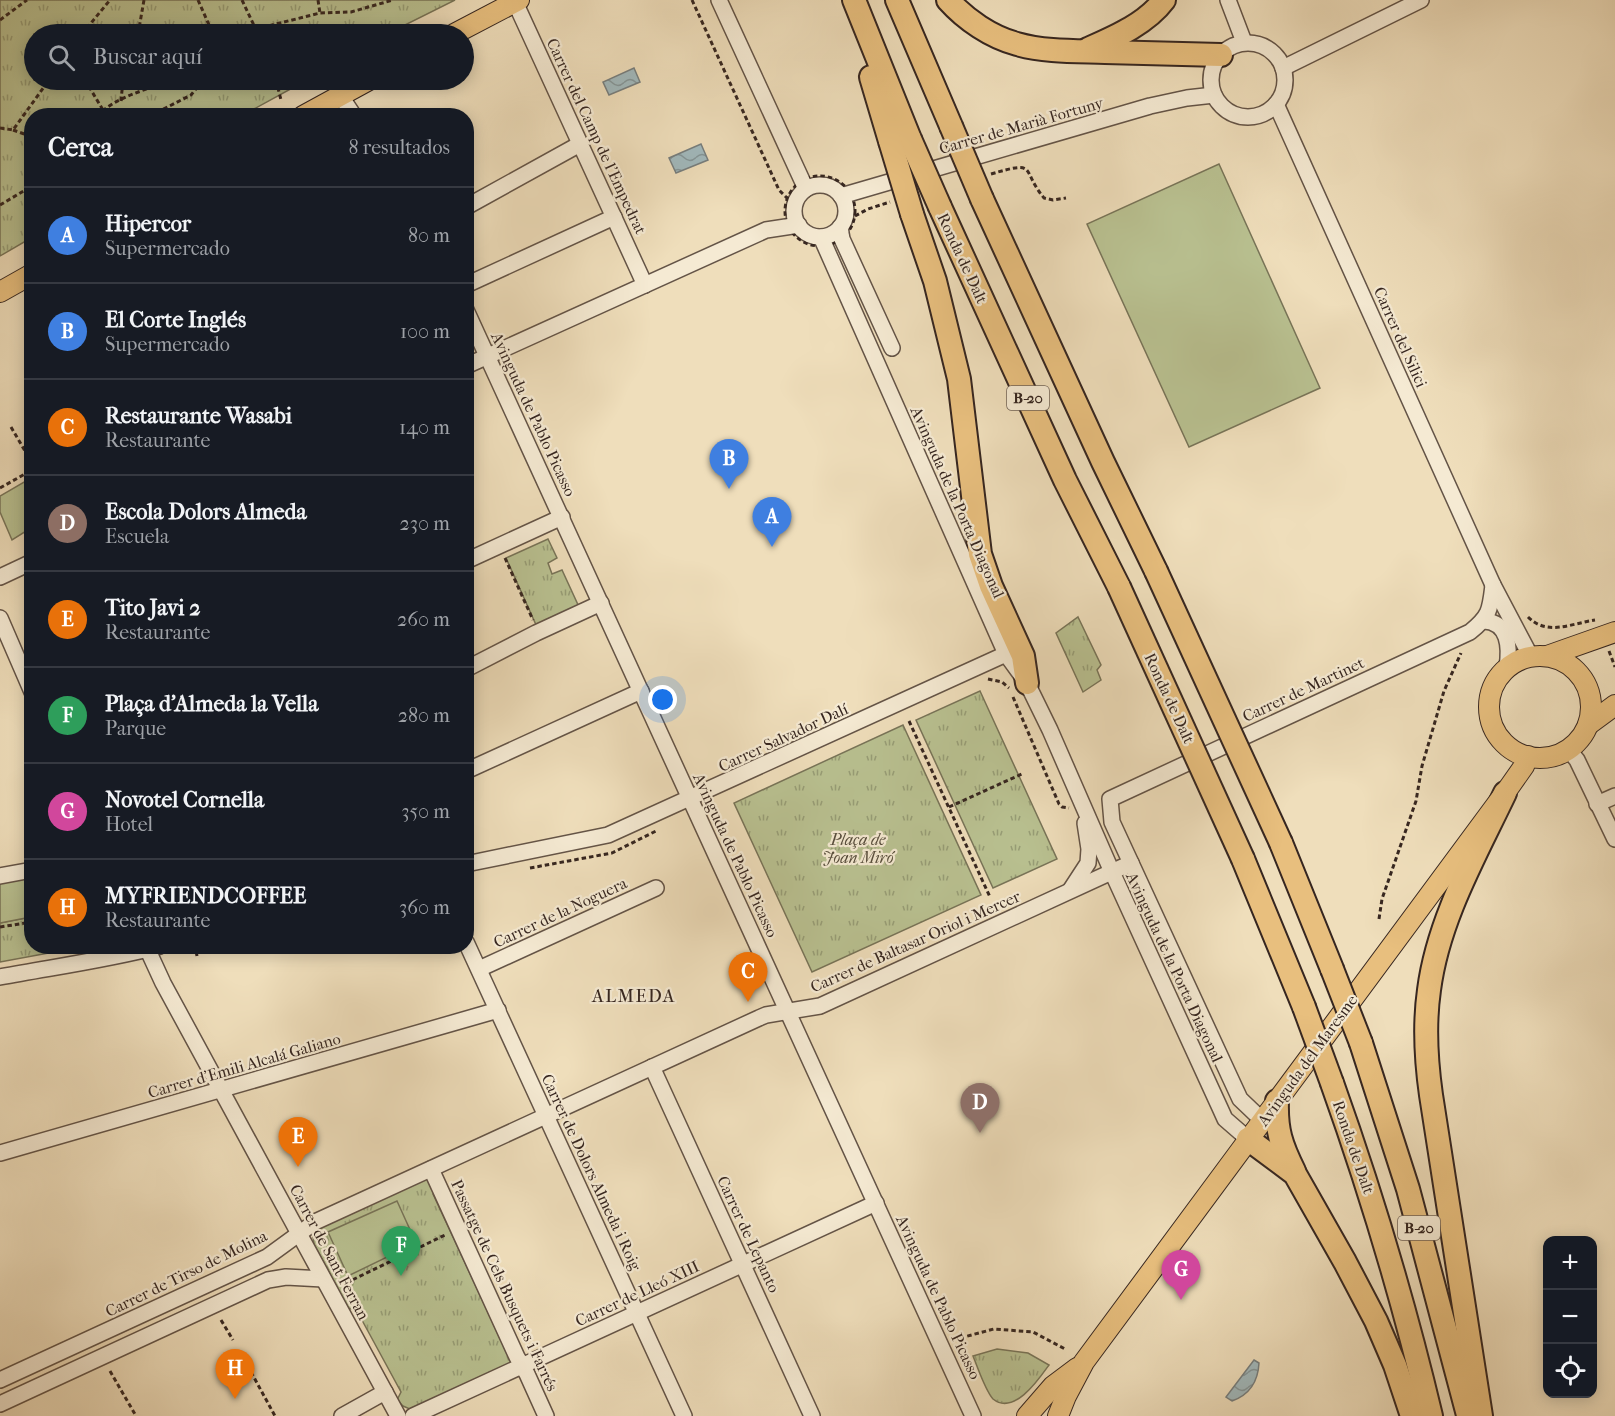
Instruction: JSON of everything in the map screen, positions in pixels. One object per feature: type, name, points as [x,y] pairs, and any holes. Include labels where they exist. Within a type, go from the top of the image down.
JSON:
[{"type":"highway","name":"Ronda de Dalt","points":[[853,0],[900,140],[940,207],[1065,480],[1119,587],[1243,859],[1304,1007],[1365,1178],[1431,1416]]},
{"type":"highway","name":"B-20","points":[[897,0],[982,199],[1281,843],[1332,969],[1361,1043],[1408,1189],[1469,1416]]},
{"type":"highway","points":[[948,0],[964,16],[980,27],[1015,44],[1048,50],[1221,55]]},
{"type":"highway","points":[[1083,51],[1120,35],[1156,11],[1164,0]]},
{"type":"highway","points":[[900,140],[912,214],[935,281],[959,379],[980,554],[991,586],[1023,656],[1027,683]]},
{"type":"highway","points":[[1481,1416],[1431,1095],[1426,1054],[1426,1015],[1432,969],[1444,925],[1505,793]]},
{"type":"highway","points":[[1277,1101],[1276,1119],[1279,1138],[1295,1174],[1346,1262],[1376,1321],[1395,1365],[1412,1416]]},
{"type":"highway","points":[[1248,1139],[1295,1174]]},
{"type":"main road","points":[[473,24],[517,1]]},
{"type":"main road","points":[[317,108],[350,90]]},
{"type":"main road","points":[[0,292],[24,278]]},
{"type":"main road","points":[[1539,656],[1560,660],[1571,666],[1584,681],[1591,706],[1588,725],[1580,739],[1568,749],[1545,758],[1528,756],[1513,750],[1501,739],[1490,718],[1489,702],[1493,687],[1507,668],[1518,660],[1612,641]]},
{"type":"main road","points":[[1588,725],[1615,705]]},
{"type":"main road","name":"Avinguda del Maresme","points":[[1084,1362],[1505,793],[1524,766],[1528,756]]},
{"type":"main road","points":[[1027,1416],[1053,1386],[1084,1362]]},
{"type":"main road","points":[[1058,1416],[1084,1362]]},
{"type":"street","points":[[719,0],[806,189]]},
{"type":"street","points":[[1228,0],[1244,42]]},
{"type":"street","points":[[1283,68],[1421,0]]},
{"type":"street","name":"Carrer del Camp de l'Empedrat","points":[[517,1],[645,285]]},
{"type":"street","points":[[1244,42],[1270,49],[1277,56],[1283,68],[1285,87],[1276,104],[1270,110],[1258,115],[1241,116],[1229,112],[1214,95],[1211,82],[1212,69],[1221,55],[1227,49],[1244,42]]},
{"type":"street","points":[[340,95],[349,108]]},
{"type":"street","name":"Carrer de Marià Fortuny","points":[[842,190],[1150,106],[1214,95]]},
{"type":"street","name":"Carrer del Silici","points":[[1276,104],[1492,585],[1539,656]]},
{"type":"street","points":[[474,203],[580,144]]},
{"type":"street","points":[[474,363],[766,230],[793,227],[816,242],[834,234],[845,215],[842,190],[822,185],[806,189],[796,200],[793,227]]},
{"type":"street","points":[[474,281],[614,218]]},
{"type":"street","points":[[840,227],[842,239],[892,348]]},
{"type":"street","name":"Avinguda de la Porta Diagonal","points":[[816,242],[1006,654],[1027,683],[1071,777],[1092,800],[1099,802],[1110,800],[1112,822],[1240,1099],[1262,1120]]},
{"type":"street","name":"Avinguda de Pablo Picasso","points":[[474,327],[973,1416]]},
{"type":"street","points":[[474,557],[562,517]]},
{"type":"street","points":[[0,577],[24,566]]},
{"type":"street","points":[[1492,585],[1490,609],[1484,621],[1497,623],[1507,639],[1509,651],[1507,668]]},
{"type":"street","points":[[474,665],[537,632],[601,603]]},
{"type":"street","points":[[0,618],[24,674]]},
{"type":"street","name":"Carrer de Martinet","points":[[1110,800],[1470,632],[1484,621]]},
{"type":"street","name":"Carrer Salvador Dalí","points":[[474,862],[609,835],[1006,654]]},
{"type":"street","points":[[474,767],[641,692]]},
{"type":"street","points":[[1568,749],[1577,760],[1615,839]]},
{"type":"street","name":"Avinguda de la Porta Diagonal","points":[[1070,891],[1074,882],[1085,870],[1089,858],[1075,805],[1071,777]]},
{"type":"street","points":[[1597,804],[1615,796]]},
{"type":"street","name":"Avinguda de la Porta Diagonal","points":[[1075,805],[1112,872],[1225,1119],[1248,1139]]},
{"type":"street","name":"Carrer de Baltasar Oriol i Mercer","points":[[546,1116],[766,1015],[819,1006],[1131,863]]},
{"type":"street","points":[[0,876],[24,872]]},
{"type":"street","name":"Carrer de la Noguera","points":[[479,969],[657,888]]},
{"type":"street","points":[[0,977],[132,954]]},
{"type":"street","name":"Carrer de Sant Ferran","points":[[153,954],[163,983],[398,1416]]},
{"type":"street","name":"Carrer de Dolors Almeda i Roig","points":[[472,954],[684,1416]]},
{"type":"street","name":"Carrer d'Emili Alcalá Galiano","points":[[0,1153],[498,1010]]},
{"type":"street","name":"Carrer de Lepanto","points":[[652,1067],[812,1416]]},
{"type":"street","name":"Carrer de Tirso de Molina","points":[[0,1380],[267,1257],[315,1222],[546,1116]]},
{"type":"street","name":"Passatge de Cels Busquets i Farrés","points":[[431,1169],[546,1416]]},
{"type":"street","name":"Carrer de Lleó XIII","points":[[414,1416],[876,1203]]},
{"type":"street","points":[[0,1404],[268,1280],[286,1276],[323,1279]]},
{"type":"street","points":[[342,1416],[385,1392]]},
{"type":"path","points":[[0,20],[27,0]]},
{"type":"path","points":[[90,24],[110,0]]},
{"type":"path","points":[[140,24],[144,0]]},
{"type":"path","points":[[198,0],[208,24]]},
{"type":"path","points":[[242,0],[254,24]]},
{"type":"path","points":[[318,0],[320,13]]},
{"type":"path","points":[[276,24],[320,13],[351,12],[393,0]]},
{"type":"path","points":[[692,0],[779,190],[788,198],[785,207],[793,227],[816,242]]},
{"type":"path","points":[[29,108],[42,90]]},
{"type":"path","points":[[91,90],[102,108]]},
{"type":"path","points":[[121,101],[122,90]]},
{"type":"path","points":[[107,108],[147,90]]},
{"type":"path","points":[[166,108],[191,95],[195,90]]},
{"type":"path","points":[[278,90],[281,100]]},
{"type":"path","points":[[13,130],[24,115]]},
{"type":"path","points":[[0,128],[24,134]]},
{"type":"path","points":[[816,176],[832,177],[842,190]]},
{"type":"path","points":[[0,205],[24,191]]},
{"type":"path","points":[[10,427],[24,451]]},
{"type":"path","points":[[0,488],[24,474]]},
{"type":"path","points":[[504,556],[537,632]]},
{"type":"path","points":[[1525,614],[1534,623],[1543,627],[1598,621]]},
{"type":"path","points":[[1612,641],[1615,667]]},
{"type":"path","points":[[1379,919],[1382,899],[1416,801],[1422,766],[1444,691],[1465,644]]},
{"type":"path","points":[[986,680],[995,679],[1008,687],[1059,804],[1062,807],[1075,805]]},
{"type":"path","points":[[909,721],[990,897]]},
{"type":"path","points":[[948,807],[1024,773]]},
{"type":"path","points":[[0,927],[24,923]]},
{"type":"path","points":[[346,1283],[445,1235]]},
{"type":"path","points":[[221,1320],[232,1340]]},
{"type":"path","points":[[960,1338],[994,1329],[1033,1332],[1065,1349]]},
{"type":"path","points":[[110,1371],[136,1416]]},
{"type":"path","points":[[250,1372],[275,1416]]},
{"type":"green space","points":[[0,0],[455,0],[407,24],[24,24],[24,90],[289,90],[256,108],[24,108],[24,242],[0,256]]},
{"type":"green space","points":[[1219,164],[1320,388],[1189,447],[1087,224]]},
{"type":"green space","points":[[24,482],[24,532],[12,540],[0,512],[0,496]]},
{"type":"green space","points":[[548,539],[557,558],[548,563],[552,574],[562,570],[579,607],[537,627],[506,558]]},
{"type":"green space","points":[[1078,617],[1101,665],[1097,670],[1101,680],[1083,692],[1056,633]]},
{"type":"green space","points":[[980,691],[1057,859],[993,888],[916,720]]},
{"type":"green space","name":"Plaça de Joan Miró","points":[[903,725],[981,895],[812,972],[734,803]]},
{"type":"green space","points":[[24,878],[24,918],[0,923],[0,883]]},
{"type":"green space","points":[[24,918],[24,954],[43,954],[0,962],[0,923]]},
{"type":"green space","points":[[426,1178],[431,1180],[437,1191],[433,1194],[506,1351],[515,1362],[412,1410],[397,1400],[401,1392],[357,1311],[348,1308],[314,1244],[313,1237],[315,1228]]},
{"type":"green space","points":[[397,1201],[416,1243],[348,1276],[328,1232]]},
{"type":"green space","points":[[997,1349],[1028,1353],[1049,1365],[1025,1394],[1009,1403],[1001,1403],[993,1399],[984,1385],[973,1356]]},
{"type":"water","points":[[634,68],[640,82],[609,95],[603,82]]},
{"type":"water","points":[[701,144],[708,160],[676,173],[669,158]]},
{"type":"water","points":[[1254,1360],[1259,1363],[1252,1387],[1232,1401],[1226,1397]]},
{"type":"place","name":"El Corte Inglés","points":[[729,489]]},
{"type":"place","name":"Hipercor","points":[[772,547]]},
{"type":"place","name":"Restaurante Wasabi","points":[[748,1002]]},
{"type":"place","name":"Escola Dolors Almeda","points":[[980,1133]]},
{"type":"place","name":"Tito Javi 2","points":[[298,1167]]},
{"type":"place","name":"Plaça d'Almeda la Vella","points":[[401,1276]]},
{"type":"place","name":"Novotel Cornella","points":[[1181,1300]]},
{"type":"place","name":"MYFRIENDCOFFEE","points":[[235,1399]]},
{"type":"district","name":"ALMEDA","points":[[634,996]]}]
